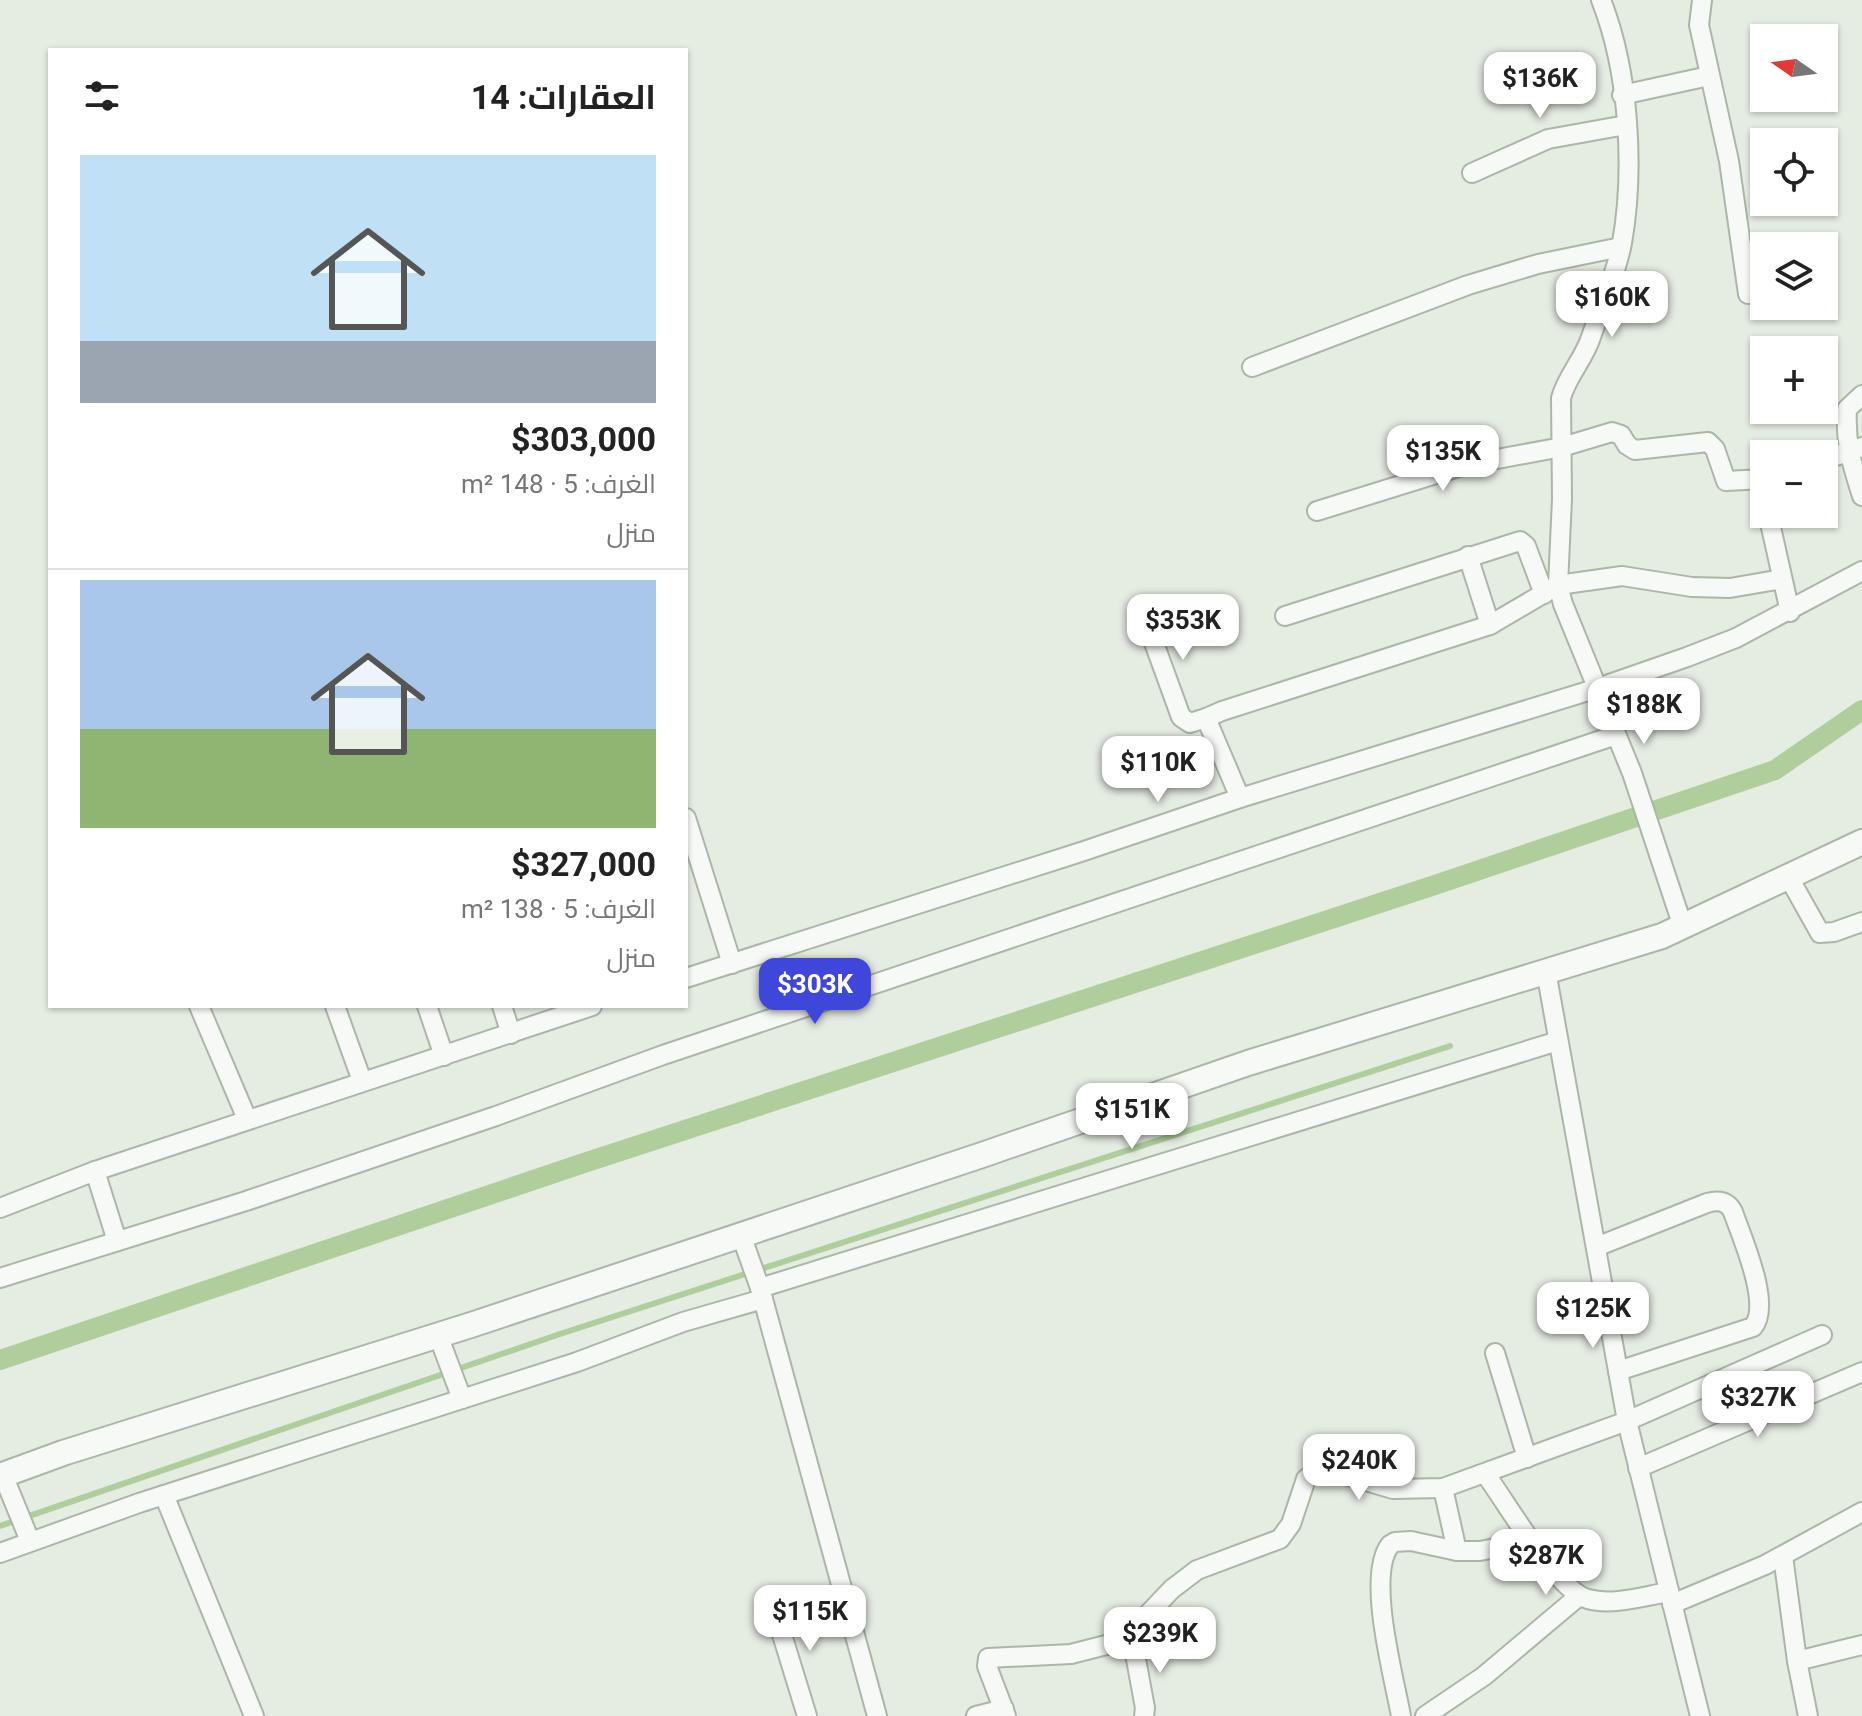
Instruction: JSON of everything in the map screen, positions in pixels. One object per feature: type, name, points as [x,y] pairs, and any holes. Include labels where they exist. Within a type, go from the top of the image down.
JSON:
[{"type":"street","points":[[1551,590],[1562,499],[1560,407],[1563,391],[1584,357],[1621,247],[1628,174],[1626,125],[1613,31],[1601,0]]},
{"type":"street","points":[[1702,0],[1699,25],[1729,161],[1748,294]]},
{"type":"street","points":[[1622,95],[1709,76]]},
{"type":"street","points":[[1472,173],[1548,139],[1626,125]]},
{"type":"street","points":[[1252,367],[1468,285],[1538,264],[1621,247]]},
{"type":"street","points":[[1862,395],[1847,409],[1862,496]]},
{"type":"street","points":[[1317,511],[1465,465],[1562,447],[1612,432],[1621,435],[1627,445],[1635,450],[1708,442],[1715,449],[1726,481],[1750,484]]},
{"type":"street","points":[[1771,528],[1790,612]]},
{"type":"street","points":[[1285,616],[1515,541],[1524,542],[1551,590],[1563,604],[1598,688],[1632,773],[1683,927]]},
{"type":"street","points":[[1468,556],[1490,625]]},
{"type":"street","points":[[688,977],[1240,798],[1598,688],[1724,643],[1790,612],[1862,571]]},
{"type":"street","points":[[1149,629],[1181,717],[1190,723],[1490,625],[1551,590],[1622,576],[1692,587],[1730,588],[1782,579]]},
{"type":"street","points":[[1206,718],[1240,798]]},
{"type":"street","points":[[0,1278],[386,1154],[663,1055],[1616,735]]},
{"type":"street","points":[[688,824],[732,964]]},
{"type":"street","points":[[30,1541],[1,1476],[63,1453],[443,1346],[741,1235],[1248,1063],[1683,927],[1862,842]]},
{"type":"street","points":[[1788,876],[1820,933],[1834,932],[1862,922]]},
{"type":"street","points":[[1546,971],[1627,1421],[1700,1716]]},
{"type":"street","points":[[200,1008],[247,1119]]},
{"type":"street","points":[[336,1008],[362,1081]]},
{"type":"street","points":[[428,1008],[444,1056]]},
{"type":"street","points":[[503,1008],[511,1034]]},
{"type":"street","points":[[0,1208],[95,1171],[583,1008]]},
{"type":"street","points":[[0,1553],[460,1393],[577,1362],[762,1293],[1558,1041]]},
{"type":"street","points":[[95,1171],[117,1241]]},
{"type":"street","points":[[1596,1247],[1707,1203],[1724,1202],[1733,1212],[1755,1278],[1760,1304],[1761,1313],[1753,1327],[1618,1371]]},
{"type":"street","points":[[741,1235],[762,1293],[877,1716]]},
{"type":"street","points":[[976,1716],[1005,1712],[987,1666],[988,1658],[1071,1654],[1110,1644],[1131,1632],[1172,1589],[1197,1570],[1280,1539],[1291,1524],[1306,1479],[1317,1470],[1332,1471],[1393,1489],[1443,1488],[1486,1475],[1627,1421],[1822,1335]]},
{"type":"street","points":[[443,1346],[460,1393]]},
{"type":"street","points":[[1495,1353],[1527,1458]]},
{"type":"street","points":[[1638,1468],[1862,1372]]},
{"type":"street","points":[[1486,1475],[1561,1581],[1579,1596],[1603,1602],[1670,1598],[1744,1575],[1862,1512]]},
{"type":"street","points":[[1443,1488],[1457,1551]]},
{"type":"street","points":[[164,1495],[254,1716]]},
{"type":"street","points":[[1401,1716],[1381,1599],[1382,1560],[1390,1545],[1402,1541],[1457,1551],[1480,1551],[1532,1541]]},
{"type":"street","points":[[1783,1556],[1808,1716]]},
{"type":"street","points":[[1425,1716],[1484,1676],[1579,1596]]},
{"type":"street","points":[[772,1602],[807,1716]]},
{"type":"street","points":[[1131,1632],[1144,1716]]},
{"type":"street","points":[[1797,1661],[1862,1645]]},
{"type":"waterway","points":[[0,1360],[587,1162],[1435,885],[1775,770],[1862,710]]},
{"type":"waterway","points":[[0,1526],[563,1333],[1450,1046]]}]
